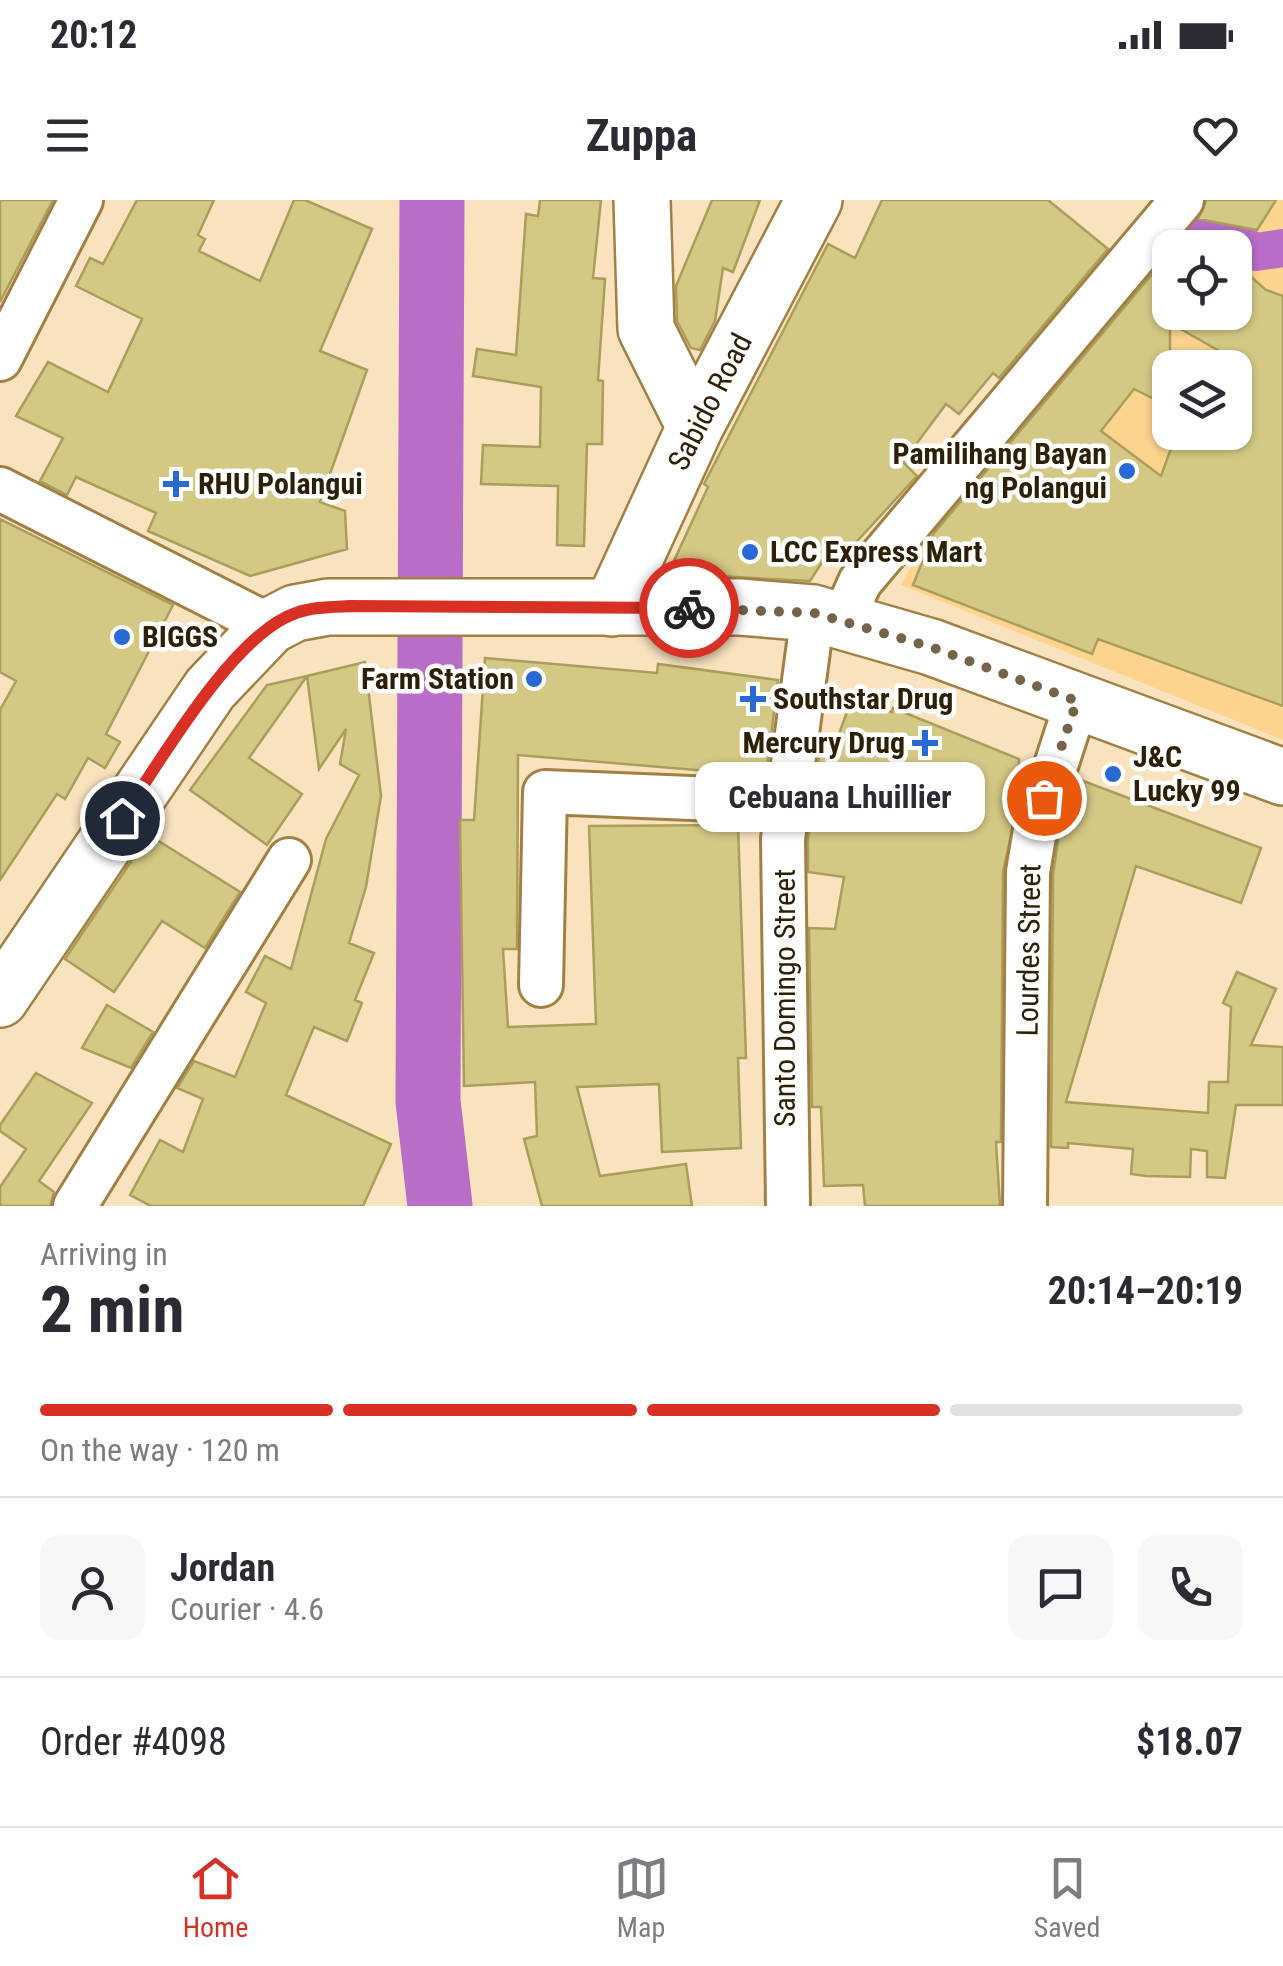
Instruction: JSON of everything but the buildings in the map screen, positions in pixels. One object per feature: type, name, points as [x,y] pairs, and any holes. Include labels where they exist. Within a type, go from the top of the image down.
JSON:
[{"type":"main road","points":[[642,200],[646,329],[695,427]]},
{"type":"main road","name":"Sabido Road","points":[[612,608],[695,427],[814,200]]},
{"type":"main road","points":[[0,999],[210,688],[270,626],[295,613],[371,606],[740,607],[828,617],[905,638],[1283,777]]},
{"type":"street","points":[[0,359],[81,200]]},
{"type":"street","name":"Santo Domingo Street","points":[[788,1206],[783,1045],[786,802],[828,617],[1182,200]]},
{"type":"street","points":[[0,489],[270,626]]},
{"type":"street","name":"Lourdes Street","points":[[1025,1206],[1028,872],[1035,830],[1077,701]]},
{"type":"street","points":[[542,986],[545,792],[786,802]]},
{"type":"street","points":[[75,1206],[289,860]]},
{"type":"shaded area","name":"Pamilihang Bayan ng Polangui","points":[[1190,200],[1283,200],[1283,740],[901,585],[941,509],[1152,247],[1152,330],[1252,330],[1252,230],[1166,230]]},
{"type":"waterway","points":[[432,200],[428,1101],[440,1206]]},
{"type":"waterway","points":[[1166,230],[1179,214],[1211,230]]},
{"type":"waterway","points":[[1252,250],[1283,248]]},
{"type":"way so far","points":[[689,608],[740,607],[814,613],[931,647],[1077,701],[1044,798]]},
{"type":"place","name":"Pamilihang Bayan ng Polangui","points":[[1127,471]]},
{"type":"place","name":"RHU Polangui","points":[[176,484]]},
{"type":"place","name":"LCC Express Mart","points":[[750,552]]},
{"type":"place","name":"BIGGS","points":[[122,637]]},
{"type":"place","name":"Farm Station","points":[[534,679]]},
{"type":"place","name":"Southstar Drug","points":[[753,699]]},
{"type":"place","name":"Mercury Drug","points":[[925,743]]},
{"type":"place","name":"J&C Lucky 99","points":[[1113,774]]},
{"type":"place","name":"Cebuana Lhuillier","points":[[1044,798]]},
{"type":"route","points":[[122,818],[210,688],[270,626],[295,613],[350,606],[689,608]]}]
